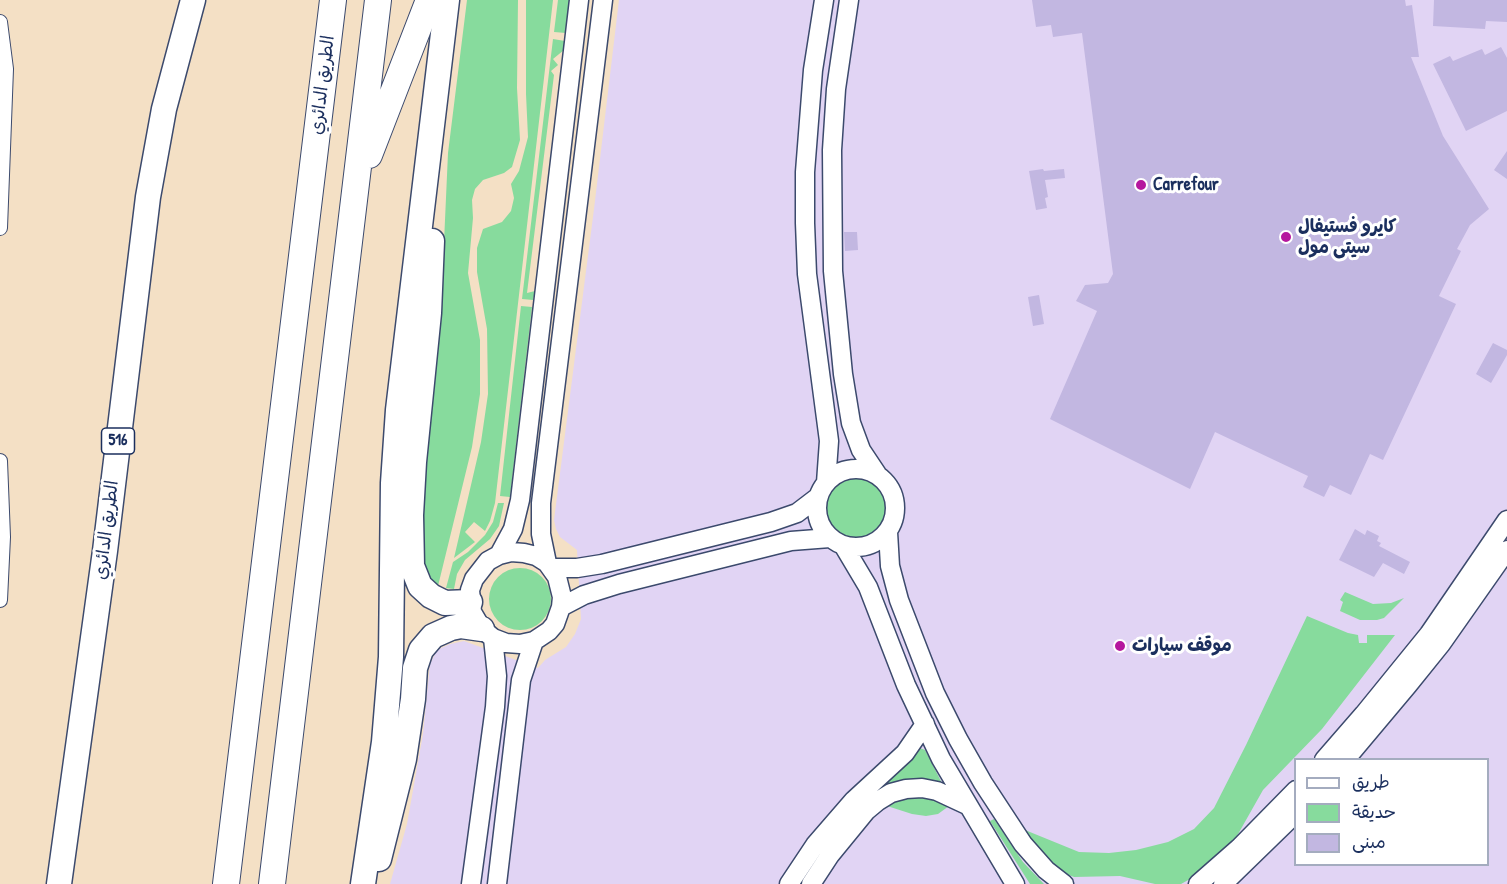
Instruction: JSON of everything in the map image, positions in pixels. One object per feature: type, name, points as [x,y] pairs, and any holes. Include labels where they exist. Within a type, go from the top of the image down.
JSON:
[{"type":"highway","name":"الطريق الدائري","points":[[59,884],[104,562],[148,197],[164,109],[193,0]]},
{"type":"highway","name":"الطريق الدائري","points":[[226,884],[333,0]]},
{"type":"highway","points":[[272,884],[378,0]]},
{"type":"highway","points":[[357,186],[429,0]]},
{"type":"highway","points":[[364,884],[388,706],[393,609],[392,522],[395,447],[447,0]]},
{"type":"highway","points":[[423,196],[432,223],[432,252],[429,313],[414,462],[411,515],[412,566],[420,586],[431,596],[445,603],[470,602]]},
{"type":"highway","points":[[364,884],[378,863],[393,808],[407,739],[415,668],[421,650],[433,636],[451,628],[461,626],[488,634]]},
{"type":"street","points":[[499,555],[513,529],[520,500],[579,0]]},
{"type":"street","points":[[603,0],[542,503],[541,534],[549,566],[561,586],[561,607],[555,624],[549,631],[534,641],[520,644],[506,643],[488,634],[476,621],[470,602],[470,590],[480,569],[499,555],[511,552],[524,553],[536,556],[549,566],[577,568],[602,564],[765,524],[796,513],[834,476],[844,471],[855,469],[877,474]]},
{"type":"street","points":[[824,0],[813,70],[805,172],[808,284],[829,441],[822,490],[817,506],[820,524],[837,541],[868,587],[906,684],[941,759],[1015,884]]},
{"type":"street","points":[[561,607],[584,595],[609,587],[791,541],[837,541],[853,547],[873,544],[888,532],[895,517],[895,501],[890,487],[877,474],[861,450],[851,423],[843,374],[833,271],[832,141],[836,89],[849,0]]},
{"type":"street","points":[[0,22],[6,69],[0,228]]},
{"type":"street","points":[[0,461],[3,537],[0,600]]},
{"type":"street","points":[[1325,758],[1364,714],[1428,634],[1507,520]]},
{"type":"street","points":[[888,532],[890,566],[899,600],[935,693],[983,783],[1023,844],[1046,870],[1064,884]]},
{"type":"street","points":[[1346,758],[1421,669],[1507,550]]},
{"type":"street","points":[[471,884],[496,697],[496,665],[488,634]]},
{"type":"street","points":[[497,884],[519,691],[526,660],[534,641]]},
{"type":"street","points":[[789,884],[815,845],[855,800],[905,753],[925,724]]},
{"type":"street","points":[[811,884],[830,855],[866,810],[891,794],[906,789],[922,788],[937,791],[967,805]]},
{"type":"street","points":[[1198,884],[1239,849],[1294,792]]},
{"type":"street","points":[[1223,884],[1294,815]]},
{"type":"shaded area","points":[[619,0],[1507,0],[1507,884],[390,884],[407,824],[423,734],[430,664],[437,650],[464,641],[538,668],[545,660],[566,647],[575,634],[581,619],[577,550],[560,537],[554,520]]},
{"type":"green space","points":[[467,0],[518,0],[517,88],[520,140],[512,167],[504,173],[483,180],[475,189],[472,200],[473,218],[468,273],[480,340],[480,394],[472,447],[438,586],[432,583],[427,575],[424,560],[424,488],[441,309],[448,153]]},
{"type":"green space","points":[[526,0],[553,0],[495,503],[485,531],[474,522],[465,532],[475,542],[454,558],[481,442],[488,394],[487,329],[477,272],[477,248],[483,229],[502,222],[511,211],[514,198],[511,184],[519,171],[528,137]]},
{"type":"green space","points":[[558,0],[570,0],[566,33],[554,32]]},
{"type":"green space","points":[[553,39],[565,41],[564,50],[553,59],[558,65],[551,71],[554,75],[527,293],[535,291],[533,300],[522,299]]},
{"type":"green space","points":[[521,306],[532,307],[510,497],[500,496]]},
{"type":"green space","points":[[856,477],[874,482],[879,486],[883,491],[888,509],[883,527],[879,532],[874,536],[856,541],[838,536],[833,532],[829,527],[824,509],[829,491],[833,486],[838,482]]},
{"type":"green space","points":[[498,503],[504,503],[499,526],[490,539],[465,560],[457,574],[454,589],[446,588],[453,562],[468,552],[485,535],[493,522]]},
{"type":"green space","points":[[514,568],[526,568],[542,577],[549,587],[551,599],[549,611],[542,621],[526,630],[514,630],[503,625],[494,616],[489,605],[489,593],[494,582],[503,573]]},
{"type":"green space","points":[[1345,592],[1373,604],[1391,603],[1404,598],[1384,618],[1360,620],[1340,611],[1343,602],[1340,600]]},
{"type":"green space","points":[[1307,616],[1358,635],[1359,643],[1367,643],[1367,635],[1395,635],[1322,729],[1263,790],[1233,843],[1201,873],[1181,884],[1155,884],[1120,876],[1074,877],[1059,871],[1034,846],[1025,830],[1079,852],[1109,853],[1136,850],[1168,842],[1194,829],[1214,808]]},
{"type":"green space","points":[[920,748],[925,750],[944,787],[874,795],[879,782]]},
{"type":"green space","points":[[919,793],[949,806],[938,814],[926,816],[884,805],[896,796]]},
{"type":"green space","points":[[994,819],[1023,862],[1044,884],[1030,884],[990,821]]},
{"type":"building","name":"كايرو فستيفال سيتى مول","points":[[1032,0],[1405,0],[1406,6],[1412,5],[1419,57],[1411,57],[1443,136],[1489,209],[1470,225],[1457,249],[1461,251],[1439,296],[1456,304],[1383,460],[1370,454],[1351,495],[1330,485],[1324,497],[1303,487],[1308,476],[1215,432],[1190,489],[1050,419],[1097,311],[1076,301],[1085,285],[1108,283],[1113,274],[1082,33],[1053,37],[1051,25],[1036,27]]},
{"type":"building","points":[[1434,0],[1507,0],[1507,22],[1486,21],[1485,29],[1433,26]]},
{"type":"building","points":[[1501,47],[1507,58],[1507,111],[1466,131],[1433,64],[1450,56],[1453,61],[1482,49],[1485,55]]},
{"type":"building","points":[[1507,151],[1507,179],[1494,170]]},
{"type":"building","points":[[1043,169],[1044,171],[1064,169],[1065,178],[1045,180],[1047,208],[1036,210],[1029,171]]},
{"type":"building","points":[[844,232],[857,232],[858,250],[845,251]]},
{"type":"building","points":[[1039,295],[1044,324],[1033,326],[1028,297]]},
{"type":"building","points":[[1493,343],[1507,350],[1507,355],[1491,383],[1476,374]]},
{"type":"building","points":[[1355,529],[1365,535],[1367,530],[1379,536],[1377,541],[1381,543],[1379,546],[1410,562],[1404,574],[1383,563],[1374,577],[1339,560]]},
{"type":"place","name":"Carrefour","points":[[1141,185]]},
{"type":"place","name":"كايرو فستيفال سيتى مول","points":[[1286,237]]},
{"type":"place","name":"موقف سيارات","points":[[1120,646]]}]
